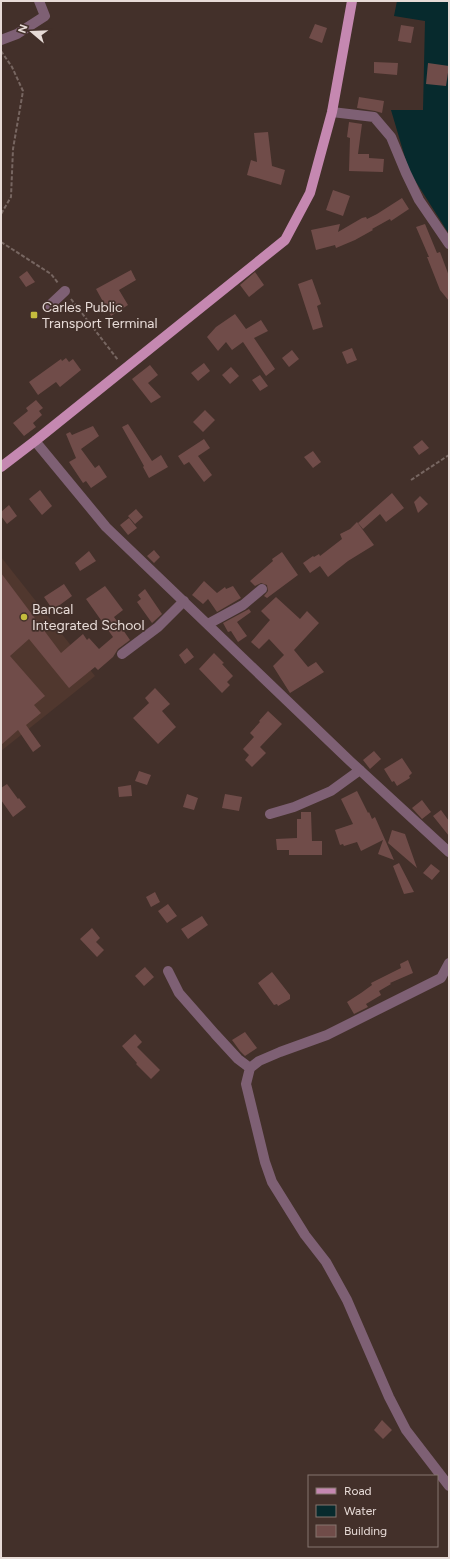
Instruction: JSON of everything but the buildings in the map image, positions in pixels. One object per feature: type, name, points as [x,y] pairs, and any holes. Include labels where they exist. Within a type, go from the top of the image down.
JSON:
[{"type":"main road","points":[[1,466],[36,441],[285,240],[310,193],[332,112],[352,1]]},
{"type":"street","points":[[1,40],[17,34],[46,16],[40,1]]},
{"type":"street","points":[[332,112],[374,117],[391,137],[419,200],[449,244]]},
{"type":"street","points":[[48,307],[65,291]]},
{"type":"street","points":[[36,441],[106,527],[360,770],[449,852]]},
{"type":"street","points":[[208,624],[243,605],[262,590]]},
{"type":"street","points":[[122,654],[158,628],[184,601]]},
{"type":"street","points":[[270,814],[294,807],[331,791],[360,770]]},
{"type":"street","points":[[449,963],[441,978],[327,1035],[259,1061],[250,1068],[246,1084],[265,1162],[272,1182],[306,1235],[326,1262],[347,1300],[389,1397],[406,1430],[449,1486]]},
{"type":"street","points":[[168,971],[179,993],[238,1059],[250,1068]]},
{"type":"path","points":[[1,51],[12,67],[23,91],[13,149],[11,197],[1,214]]},
{"type":"path","points":[[411,480],[449,455]]},
{"type":"shaded area","name":"Bancal Integrated School","points":[[1,557],[95,676],[1,751]]},
{"type":"water","points":[[397,1],[449,1],[449,234],[409,171],[391,110],[423,110],[425,21],[394,16]]},
{"type":"place","name":"Carles Public Transport Terminal","points":[[34,315]]},
{"type":"place","name":"Bancal Integrated School","points":[[24,617]]}]
